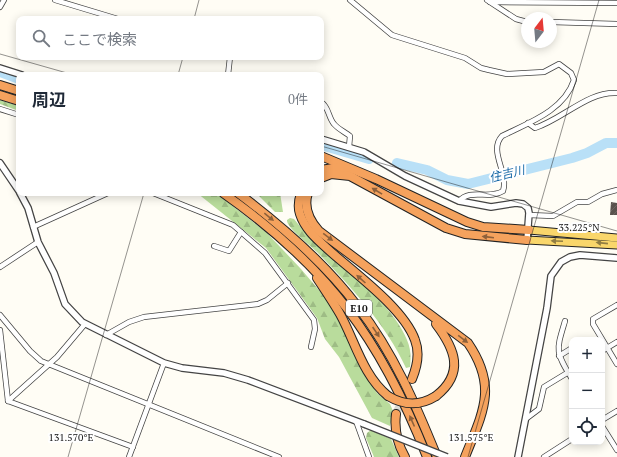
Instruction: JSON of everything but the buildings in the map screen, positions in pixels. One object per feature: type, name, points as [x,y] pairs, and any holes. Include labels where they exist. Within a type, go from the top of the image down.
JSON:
[{"type":"highway","points":[[0,84],[16,89]]},
{"type":"highway","points":[[0,95],[16,101]]},
{"type":"highway","points":[[324,157],[376,179],[466,222],[490,228],[529,230]]},
{"type":"highway","points":[[324,170],[339,167],[376,179]]},
{"type":"highway","points":[[324,177],[336,174],[354,178],[446,228],[466,234],[527,240]]},
{"type":"highway","name":"E10","points":[[226,196],[298,253],[339,297],[374,347],[391,377],[427,457]]},
{"type":"highway","name":"E10","points":[[242,196],[300,244],[358,307],[379,336],[396,367],[437,457]]},
{"type":"highway","points":[[301,196],[300,213],[310,231],[395,310],[409,327],[416,341],[417,352],[417,365],[412,379]]},
{"type":"highway","points":[[307,196],[306,204],[307,212],[311,222],[319,231],[431,317],[468,343],[478,357],[482,370],[486,400],[481,418],[465,457]]},
{"type":"highway","points":[[298,253],[340,315],[371,376],[388,396],[400,402],[415,404],[429,400],[436,396],[450,382],[454,370],[455,357],[452,347],[445,335],[431,317]]},
{"type":"highway","points":[[396,414],[395,424],[398,445],[405,457]]},
{"type":"main road","points":[[529,230],[617,238]]},
{"type":"main road","points":[[527,240],[617,244]]},
{"type":"street","points":[[0,7],[4,0]]},
{"type":"street","points":[[54,0],[108,16]]},
{"type":"street","points":[[350,0],[392,35],[465,58],[489,70],[507,74],[544,72],[559,64],[572,73],[574,80],[564,98],[547,113],[502,136],[498,140],[497,149],[505,178],[503,191],[498,194],[468,194],[459,201]]},
{"type":"street","points":[[489,1],[617,2]]},
{"type":"street","points":[[489,1],[516,19],[521,20]]},
{"type":"street","points":[[557,22],[617,24]]},
{"type":"street","points":[[228,72],[230,60]]},
{"type":"street","points":[[0,68],[16,73]]},
{"type":"street","points":[[528,123],[535,128],[547,124],[593,96],[603,92],[617,93]]},
{"type":"street","points":[[324,105],[335,125],[350,136],[350,147]]},
{"type":"street","points":[[0,109],[16,114]]},
{"type":"street","points":[[324,140],[371,155],[405,176],[459,201],[491,207],[521,203],[528,208],[529,230],[527,240]]},
{"type":"street","points":[[0,163],[16,186]]},
{"type":"street","points":[[529,215],[553,216],[577,202],[588,202],[602,194],[617,190]]},
{"type":"street","points":[[22,196],[28,208],[38,242],[52,268],[65,304],[71,312],[85,324],[164,364],[236,376],[364,424],[446,457]]},
{"type":"street","points":[[33,227],[101,196]]},
{"type":"street","points":[[161,196],[229,223],[265,253],[314,320],[315,329],[311,347]]},
{"type":"street","points":[[214,246],[229,251],[241,232]]},
{"type":"street","points":[[0,267],[38,242]]},
{"type":"street","points":[[518,457],[547,308],[548,286],[551,276],[561,262],[570,257],[580,256],[617,258]]},
{"type":"street","points":[[106,335],[129,322],[144,317],[258,304],[267,300],[288,283]]},
{"type":"street","points":[[617,305],[593,318],[593,324],[617,364]]},
{"type":"street","points":[[0,315],[35,357],[48,364],[279,457]]},
{"type":"street","points":[[565,321],[557,347],[560,356],[569,370]]},
{"type":"street","points":[[8,401],[60,353],[85,324]]},
{"type":"street","points":[[0,330],[8,401]]},
{"type":"street","points":[[607,348],[617,342]]},
{"type":"street","points":[[560,356],[569,350]]},
{"type":"street","points":[[128,457],[164,364]]},
{"type":"street","points":[[526,418],[539,409],[544,387],[569,373]]},
{"type":"street","points":[[8,401],[132,447]]},
{"type":"street","points":[[605,418],[617,411]]},
{"type":"street","points":[[356,421],[368,457]]},
{"type":"street","points":[[605,431],[617,450]]},
{"type":"street","points":[[544,457],[569,441]]},
{"type":"green space","points":[[0,100],[16,105],[16,110],[0,104]]},
{"type":"green space","points":[[201,196],[220,196],[266,232],[301,269],[335,309],[366,375],[377,393],[390,404],[393,411],[390,426],[372,418],[339,357],[325,339],[317,318],[266,248]]},
{"type":"green space","points":[[259,196],[280,196],[283,212],[275,212]]},
{"type":"green space","points":[[290,218],[294,219],[303,230],[376,296],[389,311],[400,326],[408,343],[411,360],[410,367],[406,368],[398,352],[378,321],[342,278],[290,227],[287,220]]},
{"type":"green space","points":[[371,430],[391,439],[399,457],[374,457],[366,438],[367,433]]},
{"type":"waterway","name":"住吉川","points":[[0,72],[16,78]]},
{"type":"waterway","name":"住吉川","points":[[397,163],[427,170],[447,180],[468,184],[572,158],[587,153],[606,143],[617,143]]},
{"type":"waterway","name":"住吉川","points":[[324,146],[369,159]]},
{"type":"tunnel","points":[[396,414],[412,379]]}]
